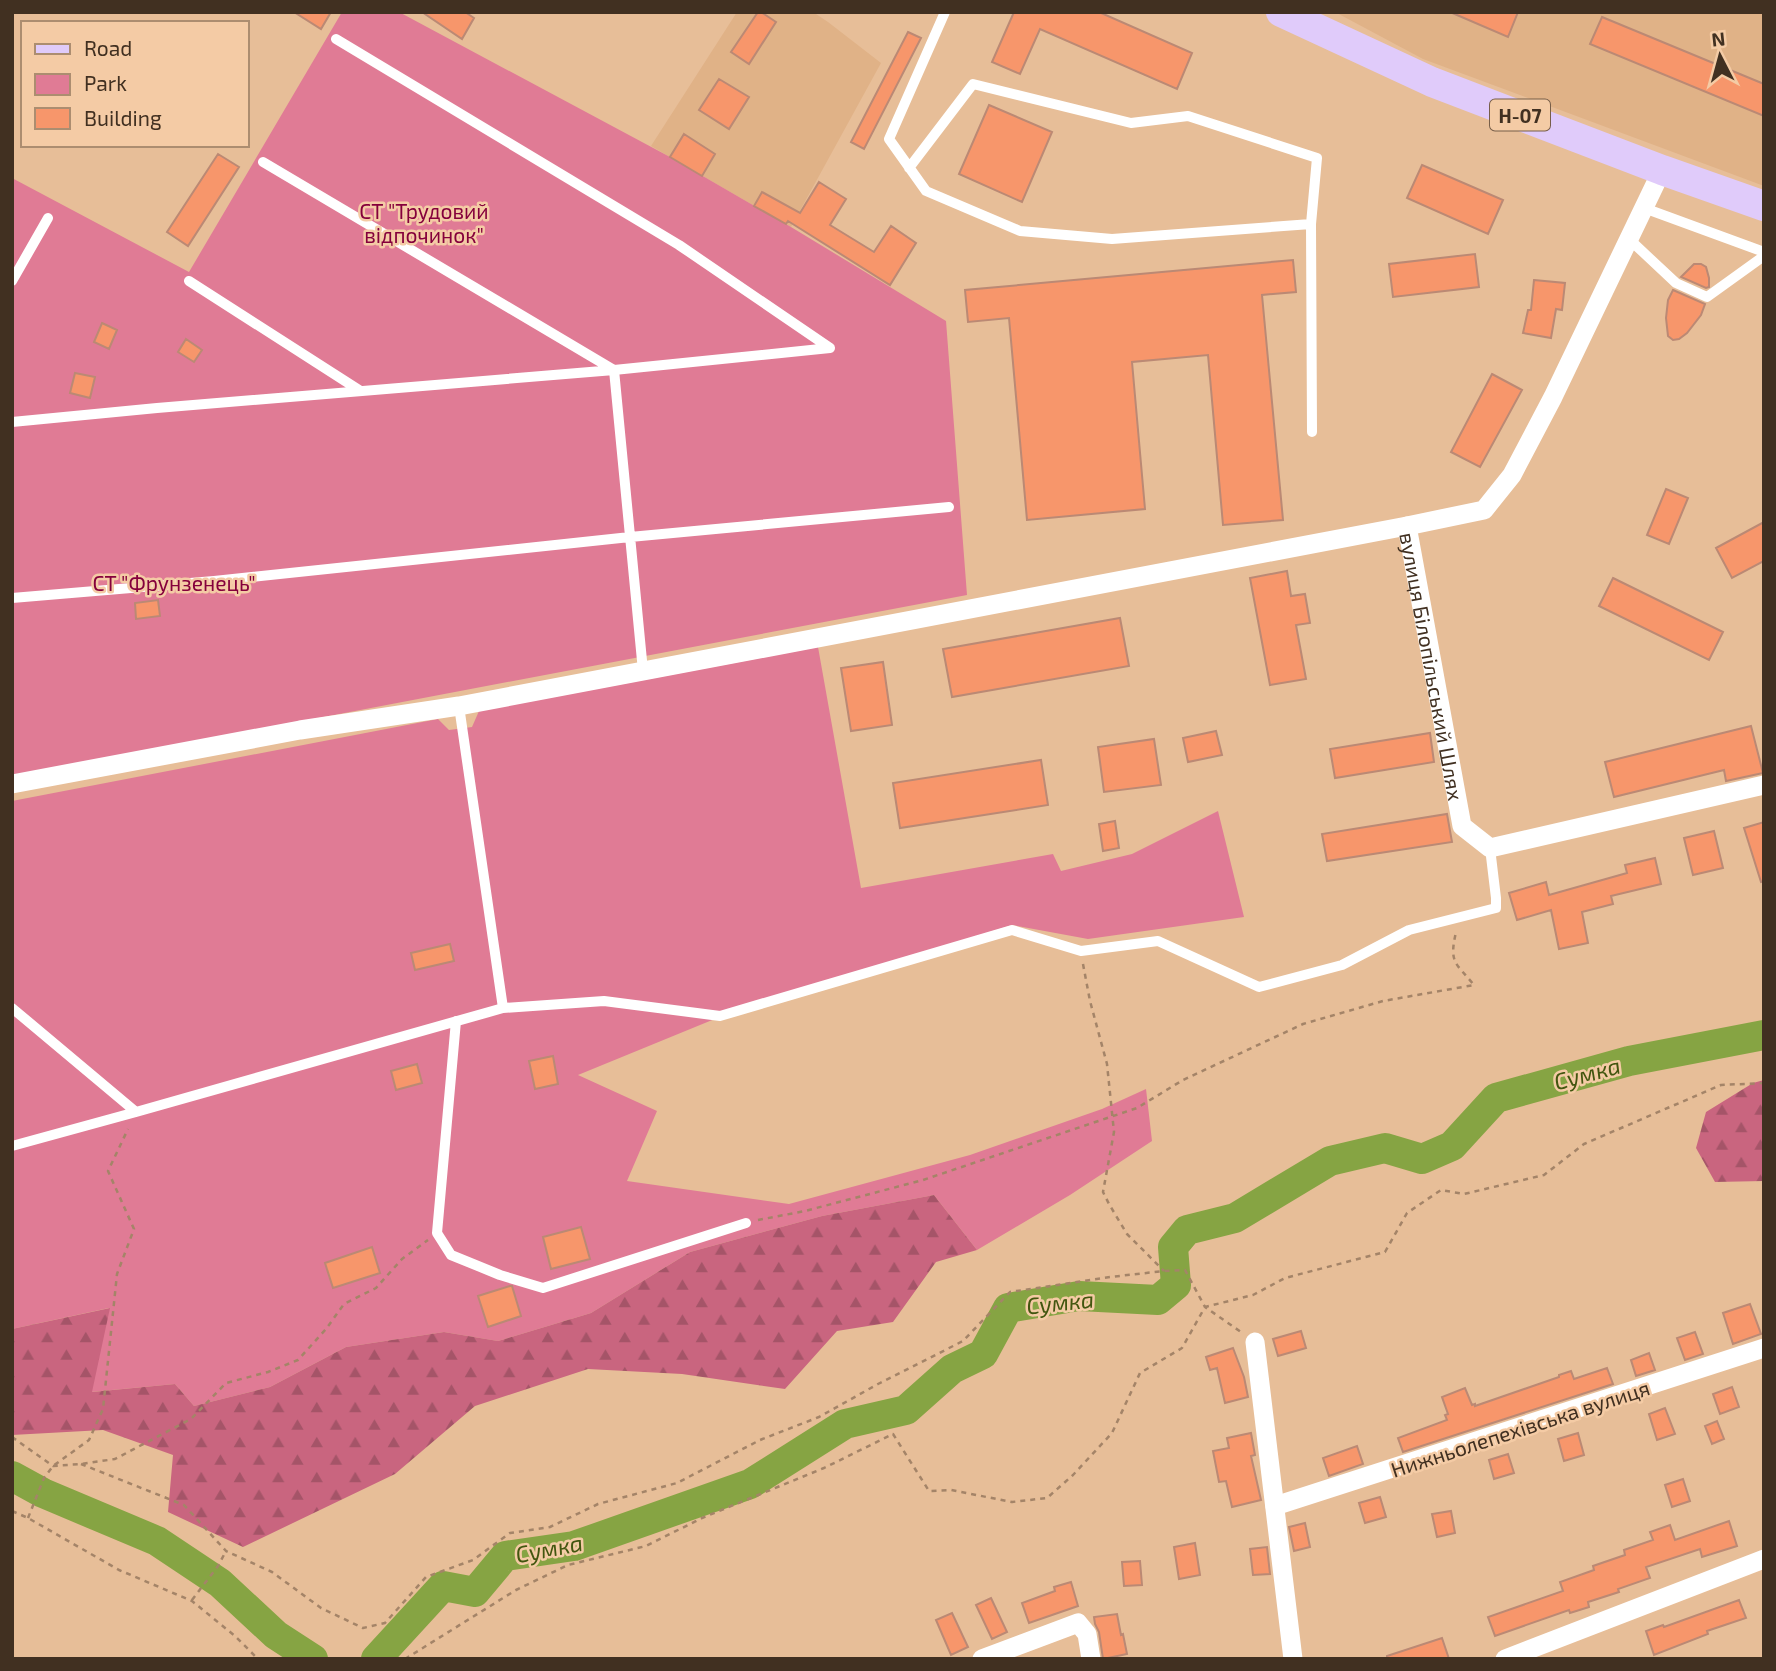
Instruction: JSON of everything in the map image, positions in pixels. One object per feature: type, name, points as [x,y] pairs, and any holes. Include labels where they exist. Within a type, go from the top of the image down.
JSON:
[{"type":"main road","name":"Н-07","points":[[1281,12],[1432,82],[1662,170],[1755,200]]},
{"type":"street","name":"вулиця Білопільський Шлях","points":[[1490,848],[1462,825],[1408,526],[1484,510],[1512,475],[1553,397],[1662,170]]},
{"type":"street","points":[[12,784],[300,730],[458,706],[1408,526]]},
{"type":"street","points":[[1490,848],[1764,785]]},
{"type":"street","points":[[1255,1342],[1293,1659]]},
{"type":"street","name":"Нижньолепехівська вулиця","points":[[1275,1506],[1764,1348]]},
{"type":"street","points":[[1505,1659],[1764,1559]]},
{"type":"street","points":[[982,1659],[1078,1623],[1087,1634],[1091,1659]]},
{"type":"lane","points":[[946,12],[889,139],[926,191],[1020,231],[1112,239],[1311,224]]},
{"type":"lane","points":[[12,422],[614,370],[830,348],[679,245],[336,39]]},
{"type":"lane","points":[[909,168],[973,84],[1131,123],[1188,116],[1317,158],[1311,224],[1312,432]]},
{"type":"lane","points":[[263,162],[614,370]]},
{"type":"lane","points":[[1644,208],[1764,254]]},
{"type":"lane","points":[[12,281],[48,218]]},
{"type":"lane","points":[[1629,239],[1676,283],[1707,297],[1764,254]]},
{"type":"lane","points":[[189,281],[359,391]]},
{"type":"lane","points":[[614,370],[643,671]]},
{"type":"lane","points":[[12,598],[214,582],[631,537],[949,507]]},
{"type":"lane","points":[[458,706],[503,1008]]},
{"type":"lane","points":[[12,1146],[503,1008],[604,1002],[720,1016],[1012,930],[1082,951],[1158,941],[1259,988],[1342,965],[1409,930],[1496,908],[1490,848]]},
{"type":"lane","points":[[12,1008],[136,1112]]},
{"type":"lane","points":[[456,1021],[437,1233],[451,1255],[500,1275],[543,1288],[746,1223]]},
{"type":"path","points":[[746,1223],[805,1211],[923,1180],[1137,1108],[1183,1080],[1303,1024],[1383,1001],[1474,985],[1454,961],[1451,952],[1457,918]]},
{"type":"path","points":[[1082,951],[1090,1001],[1107,1064],[1114,1132],[1103,1192],[1127,1234],[1164,1271]]},
{"type":"path","points":[[405,1659],[516,1590],[568,1566],[646,1546],[702,1518],[824,1468],[893,1434],[929,1491],[951,1490],[1012,1502],[1047,1498],[1073,1475],[1112,1433],[1140,1373],[1182,1348],[1205,1307],[1253,1295],[1285,1278],[1385,1252],[1407,1213],[1441,1191],[1464,1194],[1544,1175],[1584,1144],[1721,1085],[1764,1083]]},
{"type":"path","points":[[28,1518],[44,1478],[53,1466],[89,1440],[103,1409],[117,1274],[134,1229],[108,1171],[136,1112]]},
{"type":"path","points":[[12,1437],[53,1466],[115,1459],[191,1419],[226,1383],[268,1372],[298,1360],[344,1304],[376,1288],[402,1259],[437,1233]]},
{"type":"path","points":[[81,1464],[184,1505],[226,1551],[272,1572],[321,1608],[363,1628],[385,1623],[426,1577],[473,1560],[510,1533],[550,1527],[597,1504],[677,1483],[760,1440],[819,1417],[963,1341],[1010,1292],[1110,1277],[1185,1270],[1205,1307],[1255,1342]]},
{"type":"path","points":[[12,1511],[119,1570],[192,1601],[258,1659]]},
{"type":"path","points":[[192,1601],[226,1551]]},
{"type":"shaded area","points":[[737,12],[813,12],[881,63],[791,227],[651,146]]},
{"type":"shaded area","points":[[1335,12],[1764,12],[1764,186],[1423,59]]},
{"type":"green space","points":[[342,12],[399,12],[670,157],[946,321],[967,595],[12,776],[12,178],[189,272]]},
{"type":"green space","points":[[818,647],[861,888],[1053,854],[1061,871],[1132,854],[1218,811],[1244,917],[1088,939],[1012,925],[722,1016],[578,1075],[657,1111],[627,1181],[789,1204],[970,1155],[1102,1109],[1146,1089],[1152,1141],[1070,1195],[977,1250],[934,1195],[822,1216],[690,1252],[591,1313],[498,1341],[444,1332],[346,1347],[270,1387],[194,1406],[175,1384],[91,1392],[109,1308],[12,1329],[12,801],[438,719],[449,730],[472,727],[479,711]]},
{"type":"green space","points":[[1764,1080],[1764,1181],[1715,1182],[1696,1148],[1706,1112],[1753,1083]]},
{"type":"green space","points":[[934,1195],[977,1250],[936,1262],[893,1322],[837,1331],[785,1389],[682,1374],[588,1369],[475,1406],[395,1474],[243,1547],[168,1512],[173,1455],[103,1430],[12,1435],[12,1329],[110,1308],[92,1392],[175,1384],[194,1406],[270,1387],[346,1347],[444,1332],[498,1341],[591,1313],[690,1252],[822,1216]]},
{"type":"building","points":[[294,12],[331,12],[321,29]]},
{"type":"building","points":[[422,12],[465,12],[474,18],[462,39]]},
{"type":"building","points":[[758,12],[776,22],[749,64],[731,52]]},
{"type":"building","points":[[1014,12],[1099,12],[1192,53],[1177,89],[1040,29],[1020,74],[992,62]]},
{"type":"building","points":[[1450,12],[1518,12],[1508,37]]},
{"type":"building","points":[[1602,17],[1764,84],[1764,116],[1590,44]]},
{"type":"building","points":[[908,32],[921,38],[864,149],[851,142]]},
{"type":"building","points":[[719,79],[749,97],[729,129],[699,110]]},
{"type":"building","points":[[989,105],[1052,132],[1022,202],[959,174]]},
{"type":"building","points":[[684,134],[715,154],[702,176],[670,157]]},
{"type":"building","points":[[218,154],[239,167],[188,246],[167,232]]},
{"type":"building","points":[[1422,165],[1503,200],[1488,234],[1407,198]]},
{"type":"building","points":[[819,182],[846,199],[830,225],[874,252],[891,226],[916,243],[890,285],[788,221],[786,224],[754,206],[762,192],[800,213]]},
{"type":"building","points":[[1475,254],[1479,287],[1393,297],[1389,264]]},
{"type":"building","points":[[1293,260],[1296,292],[1262,295],[1283,520],[1223,525],[1208,355],[1132,362],[1145,509],[1027,520],[1009,318],[968,322],[965,290]]},
{"type":"building","points":[[1694,264],[1706,267],[1709,287],[1681,277]]},
{"type":"building","points":[[1534,280],[1565,283],[1562,310],[1556,309],[1551,338],[1523,333],[1528,310],[1531,310]]},
{"type":"building","points":[[1673,290],[1705,304],[1701,315],[1687,333],[1673,340],[1668,336],[1666,318],[1668,300]]},
{"type":"building","points":[[102,323],[117,330],[109,349],[94,342]]},
{"type":"building","points":[[186,339],[202,350],[194,362],[178,352]]},
{"type":"building","points":[[75,373],[95,377],[90,398],[70,393]]},
{"type":"building","points":[[1492,374],[1522,390],[1480,467],[1451,452]]},
{"type":"building","points":[[1666,489],[1688,498],[1669,544],[1647,535]]},
{"type":"building","points":[[1764,522],[1764,561],[1732,578],[1716,548]]},
{"type":"building","points":[[1287,571],[1291,596],[1305,594],[1310,623],[1296,625],[1306,679],[1270,685],[1250,578]]},
{"type":"building","points":[[1613,578],[1723,632],[1709,660],[1599,606]]},
{"type":"building","points":[[158,600],[160,616],[136,619],[135,603]]},
{"type":"building","points":[[1120,618],[1129,666],[952,697],[943,649]]},
{"type":"building","points":[[883,662],[892,725],[851,731],[841,668]]},
{"type":"building","points":[[1751,726],[1763,773],[1726,781],[1724,770],[1614,797],[1605,762]]},
{"type":"building","points":[[1216,731],[1222,755],[1188,762],[1183,738]]},
{"type":"building","points":[[1430,733],[1434,762],[1335,778],[1330,749]]},
{"type":"building","points":[[1154,739],[1161,785],[1104,792],[1098,747]]},
{"type":"building","points":[[1041,760],[1048,805],[900,828],[893,783]]},
{"type":"building","points":[[1447,814],[1452,842],[1327,861],[1322,834]]},
{"type":"building","points":[[1115,821],[1119,848],[1103,851],[1099,824]]},
{"type":"building","points":[[1764,822],[1764,881],[1761,882],[1744,828]]},
{"type":"building","points":[[1714,831],[1723,868],[1693,875],[1684,838]]},
{"type":"building","points":[[1655,858],[1661,884],[1611,896],[1613,904],[1582,912],[1588,943],[1559,949],[1551,910],[1517,920],[1509,893],[1546,882],[1549,895],[1627,873],[1625,865]]},
{"type":"building","points":[[450,944],[454,961],[415,970],[411,953]]},
{"type":"building","points":[[553,1056],[558,1084],[535,1089],[529,1061]]},
{"type":"building","points":[[417,1064],[422,1083],[396,1090],[391,1071]]},
{"type":"building","points":[[581,1227],[590,1259],[551,1269],[543,1237]]},
{"type":"building","points":[[372,1247],[380,1273],[333,1288],[325,1263]]},
{"type":"building","points":[[510,1286],[521,1316],[488,1327],[478,1296]]},
{"type":"building","points":[[1750,1304],[1761,1334],[1733,1344],[1723,1313]]},
{"type":"building","points":[[1301,1331],[1306,1348],[1278,1356],[1273,1339]]},
{"type":"building","points":[[1695,1332],[1703,1354],[1685,1360],[1677,1338]]},
{"type":"building","points":[[1233,1348],[1248,1397],[1225,1403],[1217,1368],[1210,1370],[1206,1357]]},
{"type":"building","points":[[1649,1353],[1655,1370],[1636,1376],[1631,1360]]},
{"type":"building","points":[[1607,1368],[1613,1384],[1403,1452],[1398,1438],[1447,1420],[1445,1415],[1448,1414],[1442,1397],[1465,1388],[1472,1405],[1475,1406],[1571,1371],[1574,1379]]},
{"type":"building","points":[[1732,1387],[1739,1407],[1720,1414],[1713,1394]]},
{"type":"building","points":[[1665,1408],[1675,1434],[1657,1440],[1649,1414]]},
{"type":"building","points":[[1717,1421],[1724,1439],[1712,1444],[1705,1426]]},
{"type":"building","points":[[1251,1433],[1255,1455],[1251,1456],[1261,1500],[1232,1507],[1226,1481],[1219,1482],[1213,1451],[1229,1448],[1227,1438]]},
{"type":"building","points":[[1578,1433],[1584,1455],[1564,1461],[1558,1439]]},
{"type":"building","points":[[1357,1446],[1363,1464],[1329,1476],[1323,1458]]},
{"type":"building","points":[[1508,1454],[1514,1473],[1494,1479],[1489,1460]]},
{"type":"building","points":[[1683,1479],[1690,1501],[1672,1507],[1665,1485]]},
{"type":"building","points":[[1380,1497],[1386,1517],[1365,1523],[1359,1503]]},
{"type":"building","points":[[1451,1511],[1455,1533],[1437,1537],[1432,1514]]},
{"type":"building","points":[[1729,1521],[1737,1546],[1702,1557],[1700,1549],[1646,1567],[1650,1578],[1588,1602],[1589,1607],[1570,1613],[1569,1610],[1495,1636],[1488,1617],[1563,1591],[1560,1582],[1594,1570],[1593,1566],[1625,1555],[1624,1550],[1653,1540],[1650,1532],[1670,1525],[1675,1540]]},
{"type":"building","points":[[1305,1523],[1310,1547],[1294,1551],[1289,1527]]},
{"type":"building","points":[[1195,1543],[1200,1575],[1179,1579],[1174,1547]]},
{"type":"building","points":[[1267,1547],[1270,1574],[1253,1575],[1250,1549]]},
{"type":"building","points":[[1140,1561],[1142,1585],[1124,1586],[1122,1562]]},
{"type":"building","points":[[1071,1582],[1078,1606],[1029,1623],[1022,1603],[1055,1591],[1054,1587]]},
{"type":"building","points":[[991,1598],[1007,1632],[992,1639],[976,1605]]},
{"type":"building","points":[[1739,1600],[1746,1618],[1707,1631],[1708,1634],[1654,1655],[1646,1631]]},
{"type":"building","points":[[952,1613],[968,1647],[951,1655],[936,1620]]},
{"type":"building","points":[[1117,1614],[1127,1654],[1103,1659],[1094,1617]]},
{"type":"building","points":[[1442,1638],[1449,1659],[1387,1659],[1387,1656]]},
{"type":"waterway","name":"Сумка","points":[[376,1659],[443,1586],[475,1592],[505,1556],[574,1546],[750,1484],[845,1424],[906,1410],[952,1369],[983,1354],[1008,1308],[1079,1296],[1158,1300],[1176,1285],[1173,1247],[1187,1230],[1235,1218],[1330,1161],[1385,1148],[1422,1159],[1452,1146],[1496,1098],[1629,1061],[1764,1035]]},
{"type":"waterway","name":"Сумка","points":[[12,1476],[43,1493],[157,1541],[220,1583],[276,1635],[313,1659]]},
{"type":"park label","name":"СТ \"Трудовий відпочинок\"","points":[[424,222]]},
{"type":"park label","name":"СТ \"Фрунзенець\"","points":[[174,582]]}]
